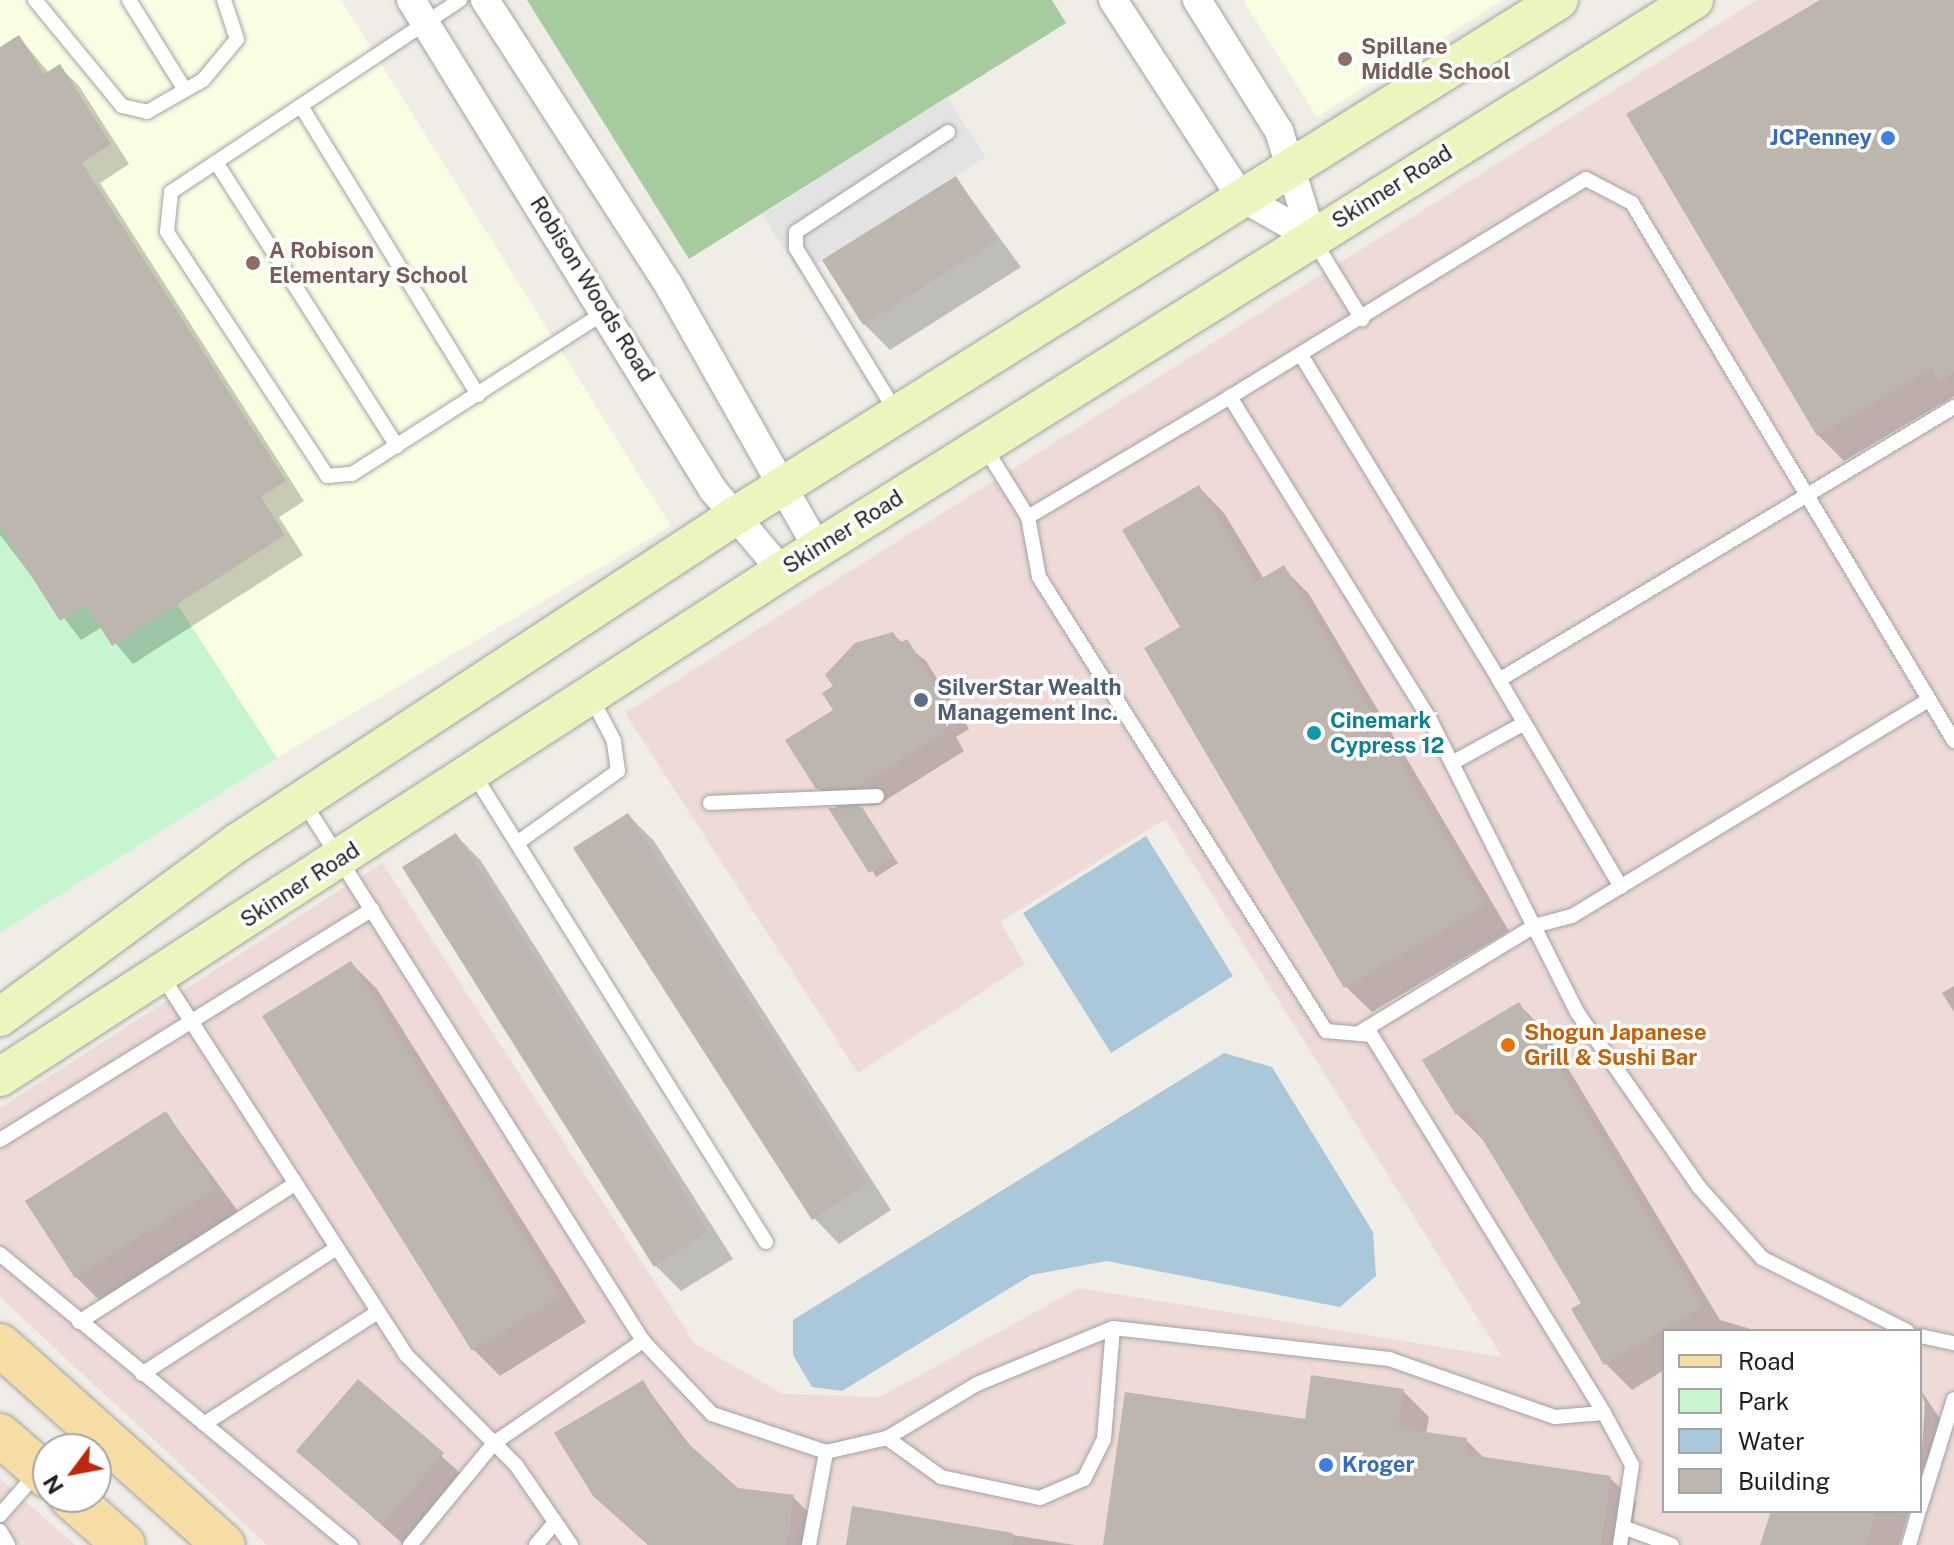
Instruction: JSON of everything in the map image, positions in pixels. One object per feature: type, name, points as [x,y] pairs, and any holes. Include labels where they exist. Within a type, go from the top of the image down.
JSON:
[{"type":"main road","points":[[0,1345],[224,1545]]},
{"type":"main road","points":[[0,1435],[32,1463]]},
{"type":"main road","points":[[88,1513],[124,1545]]},
{"type":"street","points":[[485,0],[668,284],[818,549]]},
{"type":"street","points":[[1113,0],[1241,197],[1312,237]]},
{"type":"street","points":[[1197,0],[1295,164],[1312,237]]},
{"type":"street","points":[[0,1017],[303,800],[735,516],[1559,0]]},
{"type":"street","name":"Skinner Road","points":[[0,1077],[782,571],[1694,0]]},
{"type":"street","name":"Robison Woods Road","points":[[418,11],[735,516],[782,571]]},
{"type":"lane","points":[[35,0],[122,106],[147,112],[185,90],[237,39],[224,0]]},
{"type":"lane","points":[[129,0],[185,90]]},
{"type":"lane","points":[[460,0],[418,11],[301,106],[171,192],[167,232],[327,476],[352,474],[608,310]]},
{"type":"lane","points":[[301,106],[478,395]]},
{"type":"lane","points":[[898,416],[796,248],[796,232],[948,132]]},
{"type":"lane","points":[[216,162],[397,446]]},
{"type":"lane","points":[[1028,517],[1362,319],[1586,179],[1632,203],[1809,494],[1954,741]]},
{"type":"lane","points":[[1312,237],[1362,319]]},
{"type":"lane","points":[[1301,355],[1621,887]]},
{"type":"lane","points":[[1230,397],[1452,763],[1577,1012],[1699,1187],[1762,1258],[1903,1329]]},
{"type":"lane","points":[[1499,680],[1954,407]]},
{"type":"lane","points":[[982,444],[1028,517],[1039,577],[1326,1031],[1371,1035],[1604,1413],[1632,1465],[1620,1545]]},
{"type":"lane","points":[[517,843],[618,771],[614,741],[590,696]]},
{"type":"lane","points":[[1359,1033],[1534,926],[1572,916],[1929,700]]},
{"type":"lane","points":[[1452,763],[1523,724]]},
{"type":"lane","points":[[473,773],[766,1242]]},
{"type":"lane","points":[[710,803],[877,796]]},
{"type":"lane","points":[[303,800],[643,1341],[712,1414],[826,1452],[887,1438],[977,1384],[1113,1328],[1389,1359],[1555,1417],[1604,1413]]},
{"type":"lane","points":[[0,1140],[193,1025],[372,909]]},
{"type":"lane","points":[[161,974],[406,1355],[494,1443],[571,1545]]},
{"type":"lane","points":[[79,1322],[295,1184]]},
{"type":"lane","points":[[142,1374],[337,1248]]},
{"type":"lane","points":[[0,1254],[351,1545]]},
{"type":"lane","points":[[204,1424],[378,1312]]},
{"type":"lane","points":[[887,1438],[941,1477],[1040,1498],[1084,1479],[1104,1439],[1113,1328]]},
{"type":"lane","points":[[1922,1336],[1954,1343]]},
{"type":"lane","points":[[410,1545],[494,1443],[643,1341]]},
{"type":"lane","points":[[1922,1503],[1954,1399]]},
{"type":"lane","points":[[809,1545],[826,1452]]},
{"type":"lane","points":[[0,1515],[32,1494]]},
{"type":"lane","points":[[1909,1545],[1919,1513]]},
{"type":"lane","points":[[536,1545],[555,1522]]},
{"type":"lane","points":[[1623,1527],[1672,1545]]},
{"type":"lane","points":[[0,1531],[8,1545]]},
{"type":"shaded area","name":"A Robison Elementary School","points":[[0,0],[341,0],[671,526],[277,758],[0,933]]},
{"type":"shaded area","name":"Spillane Middle School","points":[[1243,0],[1503,0],[1317,117]]},
{"type":"shaded area","points":[[1757,0],[1954,0],[1954,1545],[267,1545],[0,1297],[0,1108],[382,863],[695,1344],[783,1394],[880,1397],[1079,1288],[1502,1357],[1165,819],[1000,922],[1025,964],[858,1073],[625,713]]},
{"type":"shaded area","points":[[947,97],[986,157],[800,274],[762,214]]},
{"type":"shaded area","points":[[0,1479],[32,1507],[32,1513],[39,1513],[75,1545],[0,1545]]},
{"type":"green space","points":[[527,0],[1052,0],[1066,23],[689,259]]},
{"type":"green space","points":[[0,513],[60,621],[86,605],[112,646],[177,604],[277,758],[0,933]]},
{"type":"water","points":[[1146,836],[1233,976],[1111,1053],[1023,913]]},
{"type":"water","points":[[1224,1053],[1272,1067],[1373,1232],[1376,1276],[1340,1307],[1107,1261],[1031,1275],[842,1391],[812,1387],[793,1355],[793,1320]]},
{"type":"building","points":[[1820,0],[1954,0],[1954,372],[1939,381],[1932,368],[1817,436],[1626,114]]},
{"type":"building","points":[[19,35],[44,74],[60,64],[111,144],[82,163],[286,481],[261,497],[285,535],[112,646],[86,605],[60,621],[0,527],[0,47]]},
{"type":"building","points":[[956,176],[997,240],[863,325],[822,260]]},
{"type":"building","name":"Cinemark Cypress 12","points":[[1199,485],[1256,582],[1284,565],[1485,905],[1344,988],[1144,648],[1180,627],[1122,530]]},
{"type":"building","points":[[893,632],[900,643],[907,639],[951,709],[938,717],[947,731],[858,787],[816,789],[785,740],[833,710],[822,693],[833,686],[825,675],[855,643]]},
{"type":"building","points":[[862,807],[894,857],[869,873],[828,808]]},
{"type":"building","points":[[628,813],[867,1184],[812,1220],[573,848]]},
{"type":"building","points":[[456,833],[708,1232],[654,1267],[402,867]]},
{"type":"building","points":[[351,961],[561,1296],[472,1351],[262,1016]]},
{"type":"building","points":[[1519,1002],[1703,1306],[1604,1365],[1571,1309],[1581,1303],[1465,1110],[1456,1115],[1422,1060]]},
{"type":"building","points":[[166,1111],[216,1188],[75,1278],[25,1201]]},
{"type":"building","name":"Kroger","points":[[1311,1375],[1404,1389],[1398,1428],[1467,1438],[1465,1454],[1611,1476],[1601,1545],[1103,1545],[1125,1392],[1305,1419]]},
{"type":"building","points":[[358,1379],[444,1453],[382,1525],[296,1451]]},
{"type":"building","points":[[643,1380],[673,1430],[738,1488],[794,1495],[787,1545],[648,1545],[593,1496],[554,1433]]},
{"type":"building","points":[[852,1506],[1013,1533],[1012,1545],[846,1545]]},
{"type":"building","points":[[1770,1513],[1875,1513],[1866,1545],[1760,1545]]},
{"type":"place","name":"Spillane Middle School","points":[[1345,59]]},
{"type":"place","name":"JCPenney","points":[[1888,138]]},
{"type":"place","name":"A Robison Elementary School","points":[[253,263]]},
{"type":"place","name":"SilverStar Wealth Management Inc.","points":[[921,700]]},
{"type":"place","name":"Cinemark Cypress 12","points":[[1314,733]]},
{"type":"place","name":"Shogun Japanese Grill & Sushi Bar","points":[[1508,1045]]},
{"type":"place","name":"Kroger","points":[[1326,1465]]}]
